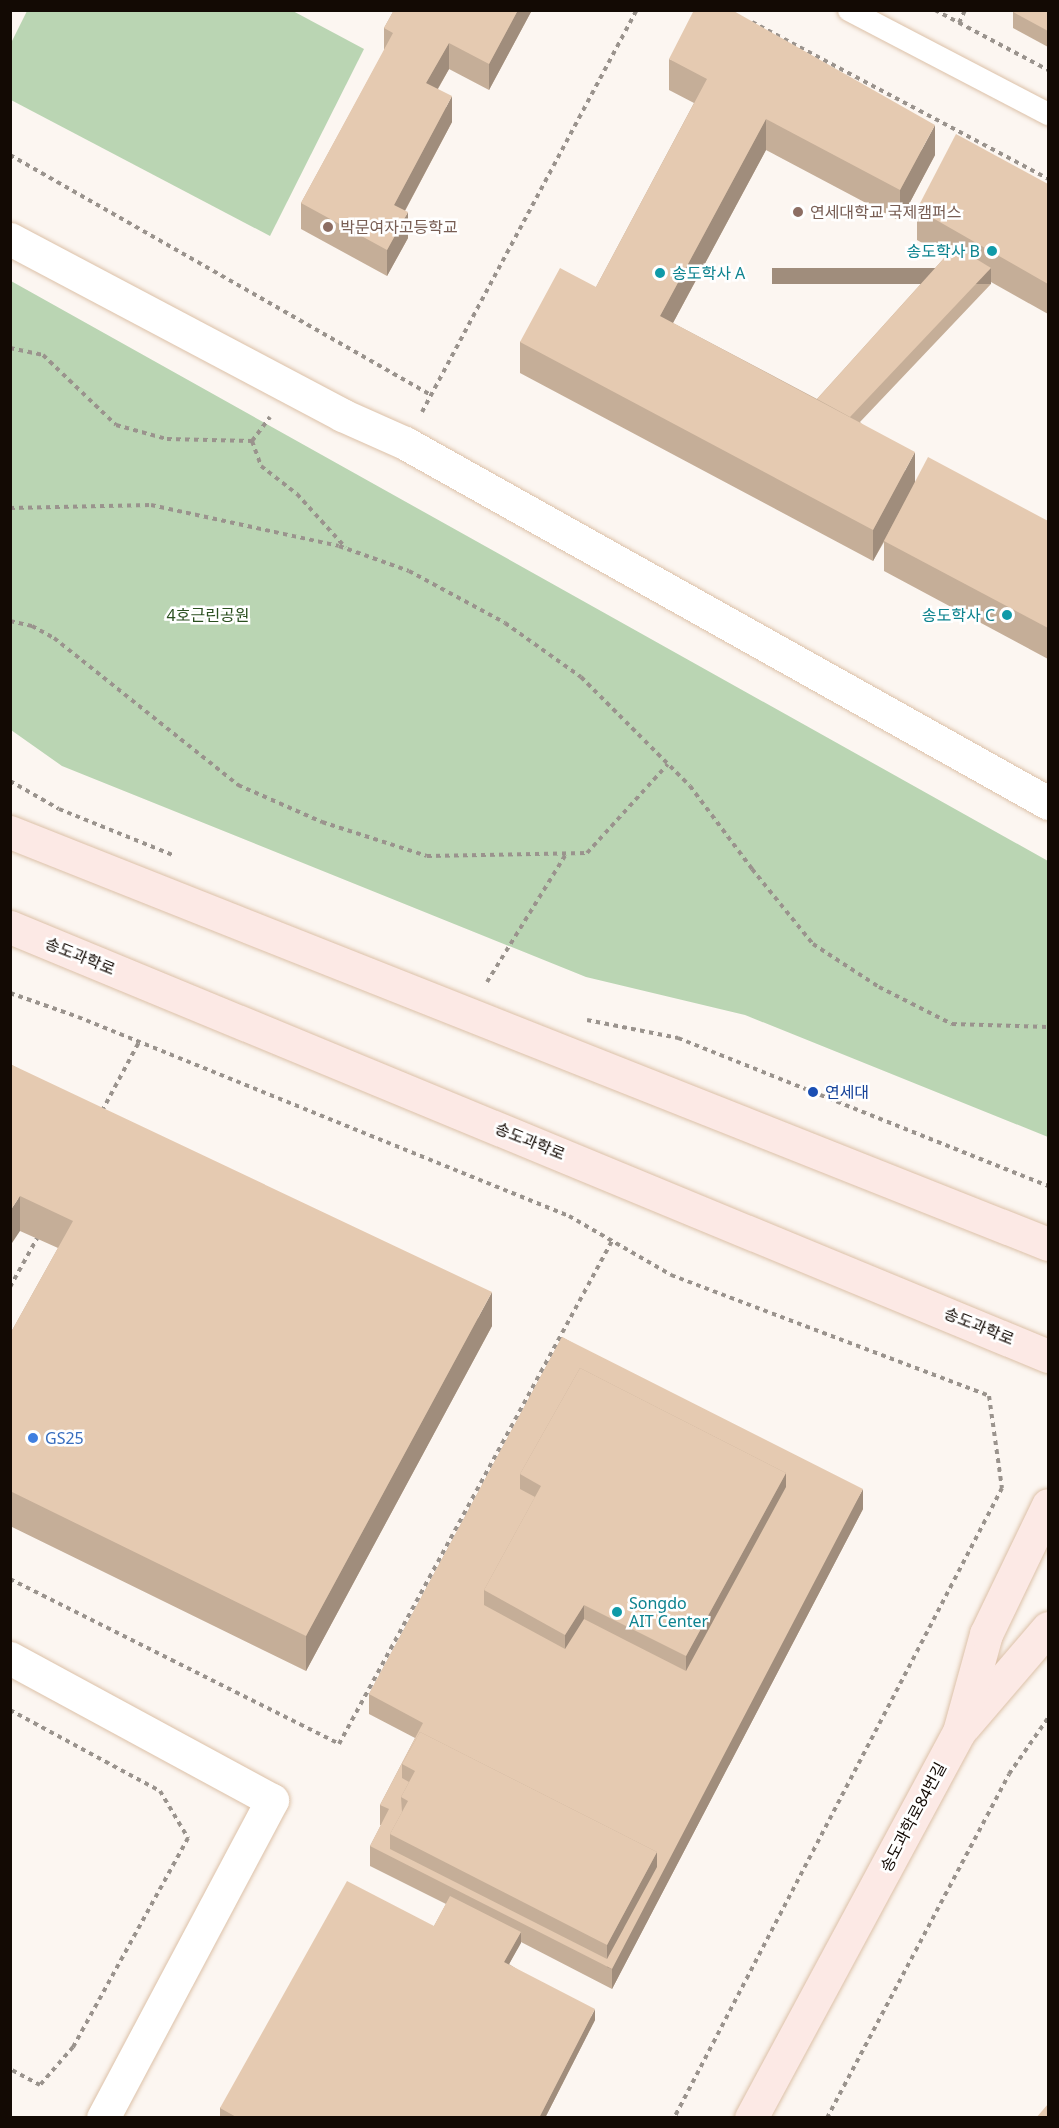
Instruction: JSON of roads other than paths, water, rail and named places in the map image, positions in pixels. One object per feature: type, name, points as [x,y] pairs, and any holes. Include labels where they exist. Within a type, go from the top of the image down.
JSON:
[{"type":"main road","points":[[10,832],[1048,1244]]},
{"type":"main road","name":"송도과학로","points":[[10,927],[1048,1356]]},
{"type":"main road","name":"송도과학로84번길","points":[[751,2118],[959,1732],[986,1634],[1048,1504]]},
{"type":"main road","points":[[959,1732],[1048,1628]]},
{"type":"street","points":[[10,240],[342,415],[405,443],[1048,803]]},
{"type":"street","points":[[10,1659],[272,1800],[103,2118]]},
{"type":"lane","points":[[849,10],[1048,114]]},
{"type":"place","name":"연세대학교 국제캠퍼스","points":[[798,212]]},
{"type":"place","name":"박문여자고등학교","points":[[328,227]]},
{"type":"place","name":"송도학사 B","points":[[992,251]]},
{"type":"place","name":"송도학사 A","points":[[660,273]]},
{"type":"place","name":"송도학사 C","points":[[1007,615]]},
{"type":"place","name":"연세대","points":[[813,1092]]},
{"type":"place","name":"GS25","points":[[33,1438]]},
{"type":"place","name":"Songdo AIT Center","points":[[617,1612]]},
{"type":"park label","name":"4호근린공원","points":[[208,615]]}]
